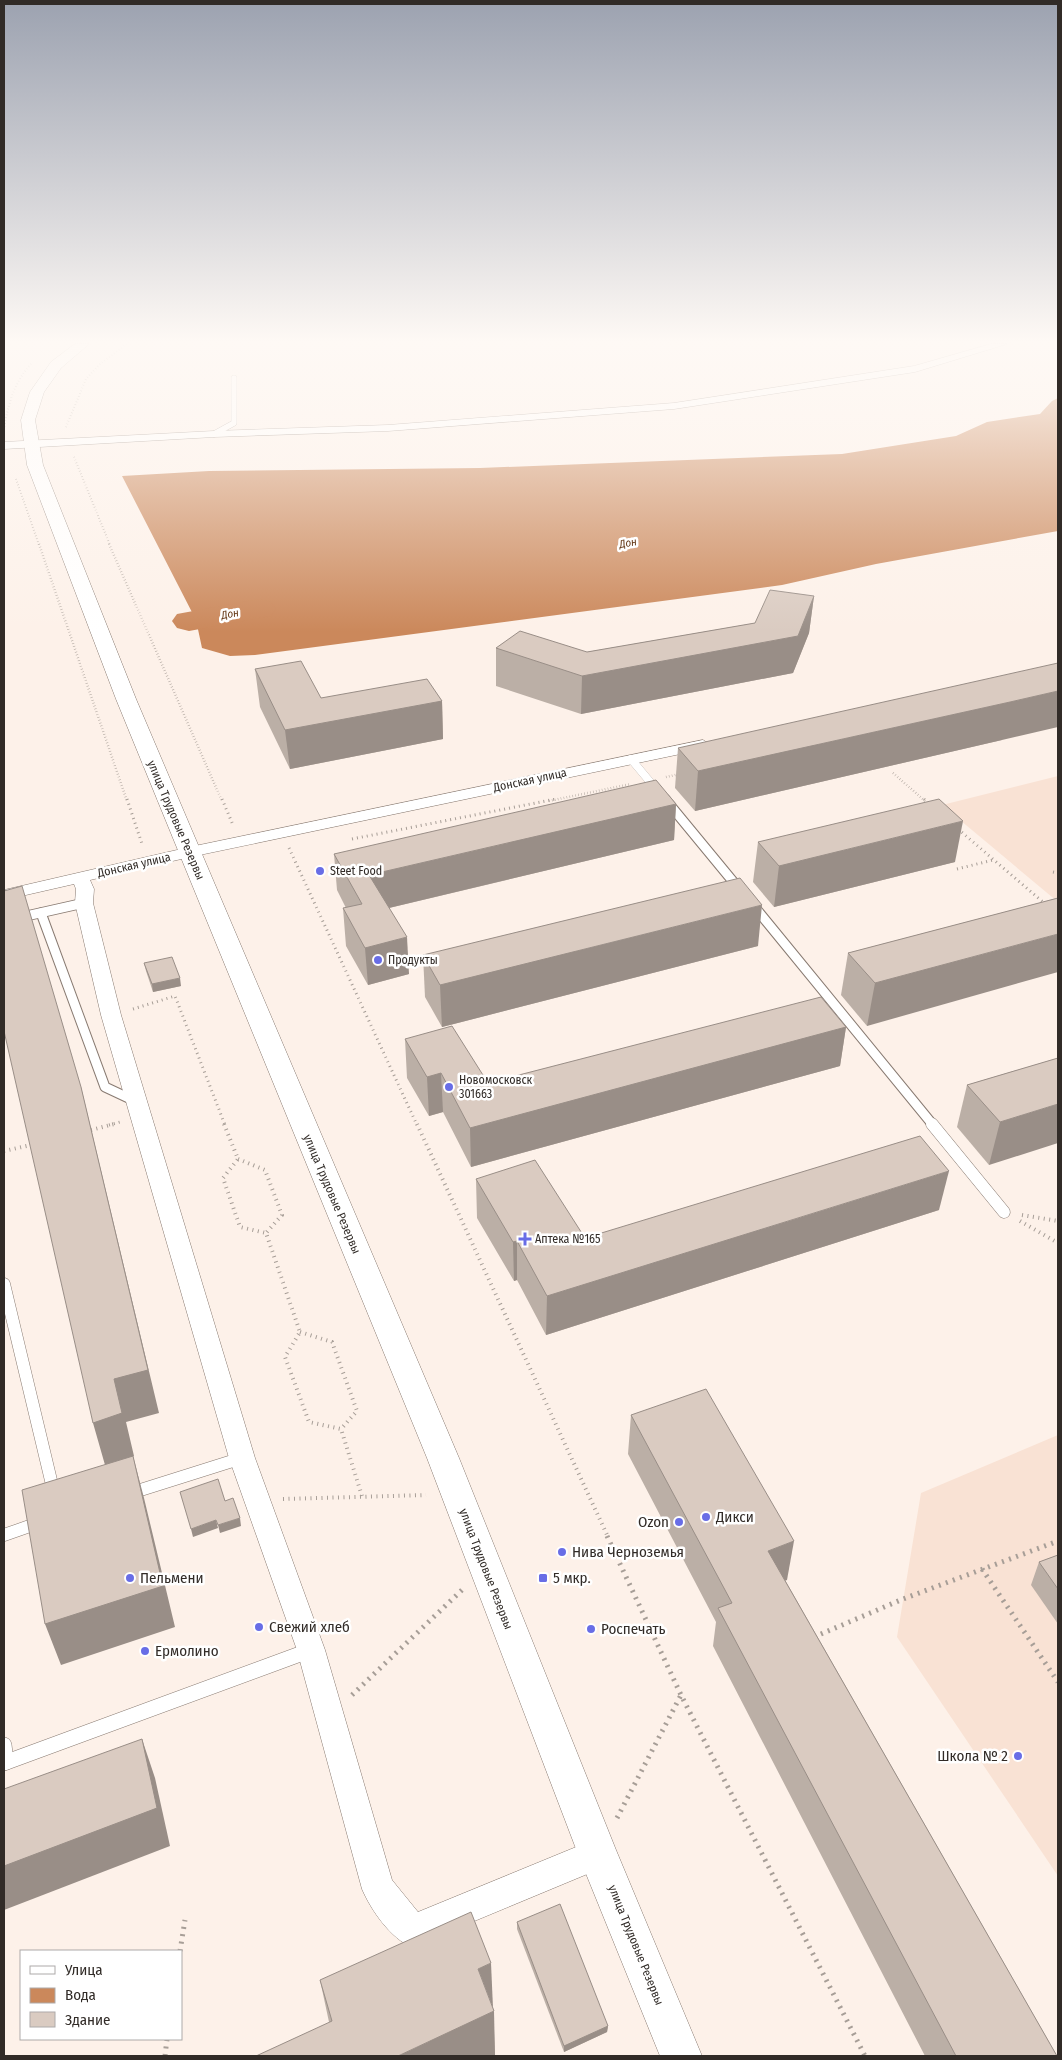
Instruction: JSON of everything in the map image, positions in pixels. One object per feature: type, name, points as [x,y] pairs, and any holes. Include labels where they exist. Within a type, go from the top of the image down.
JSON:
[{"type":"street","name":"улица Трудовые Резервы","points":[[31,440],[34,465],[126,699],[457,1494],[598,1854],[681,2056]]},
{"type":"street","points":[[4,446],[103,440]]},
{"type":"street","name":"Донская улица","points":[[4,895],[82,891],[148,861],[718,742]]},
{"type":"street","points":[[82,891],[111,1015],[242,1458],[312,1650],[378,1889],[412,1931],[570,1868],[598,1854]]},
{"type":"lane","points":[[631,759],[1004,1212]]},
{"type":"lane","points":[[4,921],[41,913],[82,891]]},
{"type":"lane","points":[[41,913],[105,1087],[138,1102]]},
{"type":"lane","points":[[4,1284],[54,1512],[4,1535]]},
{"type":"lane","points":[[114,1498],[242,1458]]},
{"type":"lane","points":[[4,1745],[5,1762],[312,1650]]},
{"type":"path","points":[[69,442],[89,498],[231,824],[239,831],[283,833],[681,1695],[865,2056]]},
{"type":"path","points":[[4,446],[148,861]]},
{"type":"path","points":[[893,773],[936,810]]},
{"type":"path","points":[[951,823],[1051,909]]},
{"type":"path","points":[[957,869],[994,860]]},
{"type":"path","points":[[1054,872],[1058,873]]},
{"type":"path","points":[[111,1015],[175,996],[238,1159],[265,1170],[282,1215],[266,1233]]},
{"type":"path","points":[[4,1151],[32,1145]]},
{"type":"path","points":[[238,1159],[223,1178],[240,1227],[266,1233]]},
{"type":"path","points":[[1004,1212],[1058,1220]]},
{"type":"path","points":[[1004,1212],[1058,1243]]},
{"type":"path","points":[[266,1233],[300,1332],[285,1357],[308,1422],[341,1429]]},
{"type":"path","points":[[300,1332],[332,1342],[357,1411],[341,1429]]},
{"type":"path","points":[[341,1429],[362,1496]]},
{"type":"path","points":[[257,1500],[457,1494]]},
{"type":"path","points":[[808,1640],[903,1599],[1058,1541]]},
{"type":"path","points":[[330,1716],[485,1567]]},
{"type":"path","points":[[982,1569],[1058,1682]]},
{"type":"path","points":[[598,1854],[681,1695]]},
{"type":"path","points":[[180,1950],[185,1920]]},
{"type":"path","points":[[165,2056],[167,2040]]},
{"type":"shaded area","points":[[1058,776],[1058,902],[942,805]]},
{"type":"shaded area","name":"Школа № 2","points":[[1058,1435],[1058,1876],[897,1637],[921,1493]]},
{"type":"water","points":[[930,440],[1058,440],[1058,531],[876,564],[782,585],[255,655],[230,656],[202,648],[196,620],[122,476],[209,471],[480,468],[842,454]]},
{"type":"building","points":[[770,590],[814,596],[798,636],[582,676],[496,648],[520,631],[587,652],[755,623]]},
{"type":"building","points":[[301,661],[321,698],[427,679],[442,701],[285,730],[255,669]]},
{"type":"building","points":[[1058,663],[1058,691],[1010,702],[698,771],[678,748]]},
{"type":"building","points":[[656,780],[676,804],[369,875],[407,937],[365,948],[343,908],[362,904],[334,854]]},
{"type":"building","points":[[939,799],[963,821],[779,866],[758,842]]},
{"type":"building","points":[[740,878],[762,905],[440,985],[423,955]]},
{"type":"building","points":[[22,886],[81,1087],[148,1370],[114,1379],[122,1413],[93,1423],[4,1031],[4,891]]},
{"type":"building","points":[[1058,898],[1058,934],[875,983],[848,953]]},
{"type":"building","points":[[172,957],[180,978],[152,984],[144,963]]},
{"type":"building","points":[[821,997],[846,1027],[470,1128],[441,1073],[427,1077],[405,1039],[452,1026],[488,1083]]},
{"type":"building","points":[[1058,1058],[1058,1104],[1000,1122],[967,1085]]},
{"type":"building","points":[[920,1136],[949,1171],[547,1296],[517,1241],[513,1242],[476,1179],[535,1160],[585,1238]]},
{"type":"building","points":[[706,1389],[794,1541],[768,1551],[1057,2056],[956,2056],[718,1608],[732,1603],[631,1415]]},
{"type":"building","points":[[133,1456],[163,1586],[45,1624],[22,1490]]},
{"type":"building","points":[[218,1479],[225,1501],[233,1498],[240,1518],[218,1525],[216,1520],[191,1529],[180,1492]]},
{"type":"building","points":[[1058,1555],[1058,1589],[1039,1562]]},
{"type":"building","points":[[142,1739],[157,1808],[4,1866],[4,1789]]},
{"type":"building","points":[[560,1904],[608,2026],[564,2046],[517,1922]]},
{"type":"building","points":[[471,1912],[491,1963],[478,1969],[494,2011],[398,2056],[256,2056],[332,2021],[320,1980]]},
{"type":"waterway","name":"Дон","points":[[189,621],[259,609]]},
{"type":"place","name":"Steet Food","points":[[320,871]]},
{"type":"place","name":"Продукты","points":[[378,960]]},
{"type":"place","name":"Новомосковск 301663","points":[[449,1087]]},
{"type":"place","name":"Аптека №165","points":[[525,1239]]},
{"type":"place","name":"Дикси","points":[[706,1517]]},
{"type":"place","name":"Ozon","points":[[679,1522]]},
{"type":"place","name":"Нива Черноземья","points":[[562,1552]]},
{"type":"place","name":"Пельмени","points":[[130,1578]]},
{"type":"place","name":"5 мкр.","points":[[543,1578]]},
{"type":"place","name":"Свежий хлеб","points":[[259,1627]]},
{"type":"place","name":"Роспечать","points":[[591,1629]]},
{"type":"place","name":"Ермолино","points":[[145,1651]]},
{"type":"place","name":"Школа № 2","points":[[1018,1756]]}]
